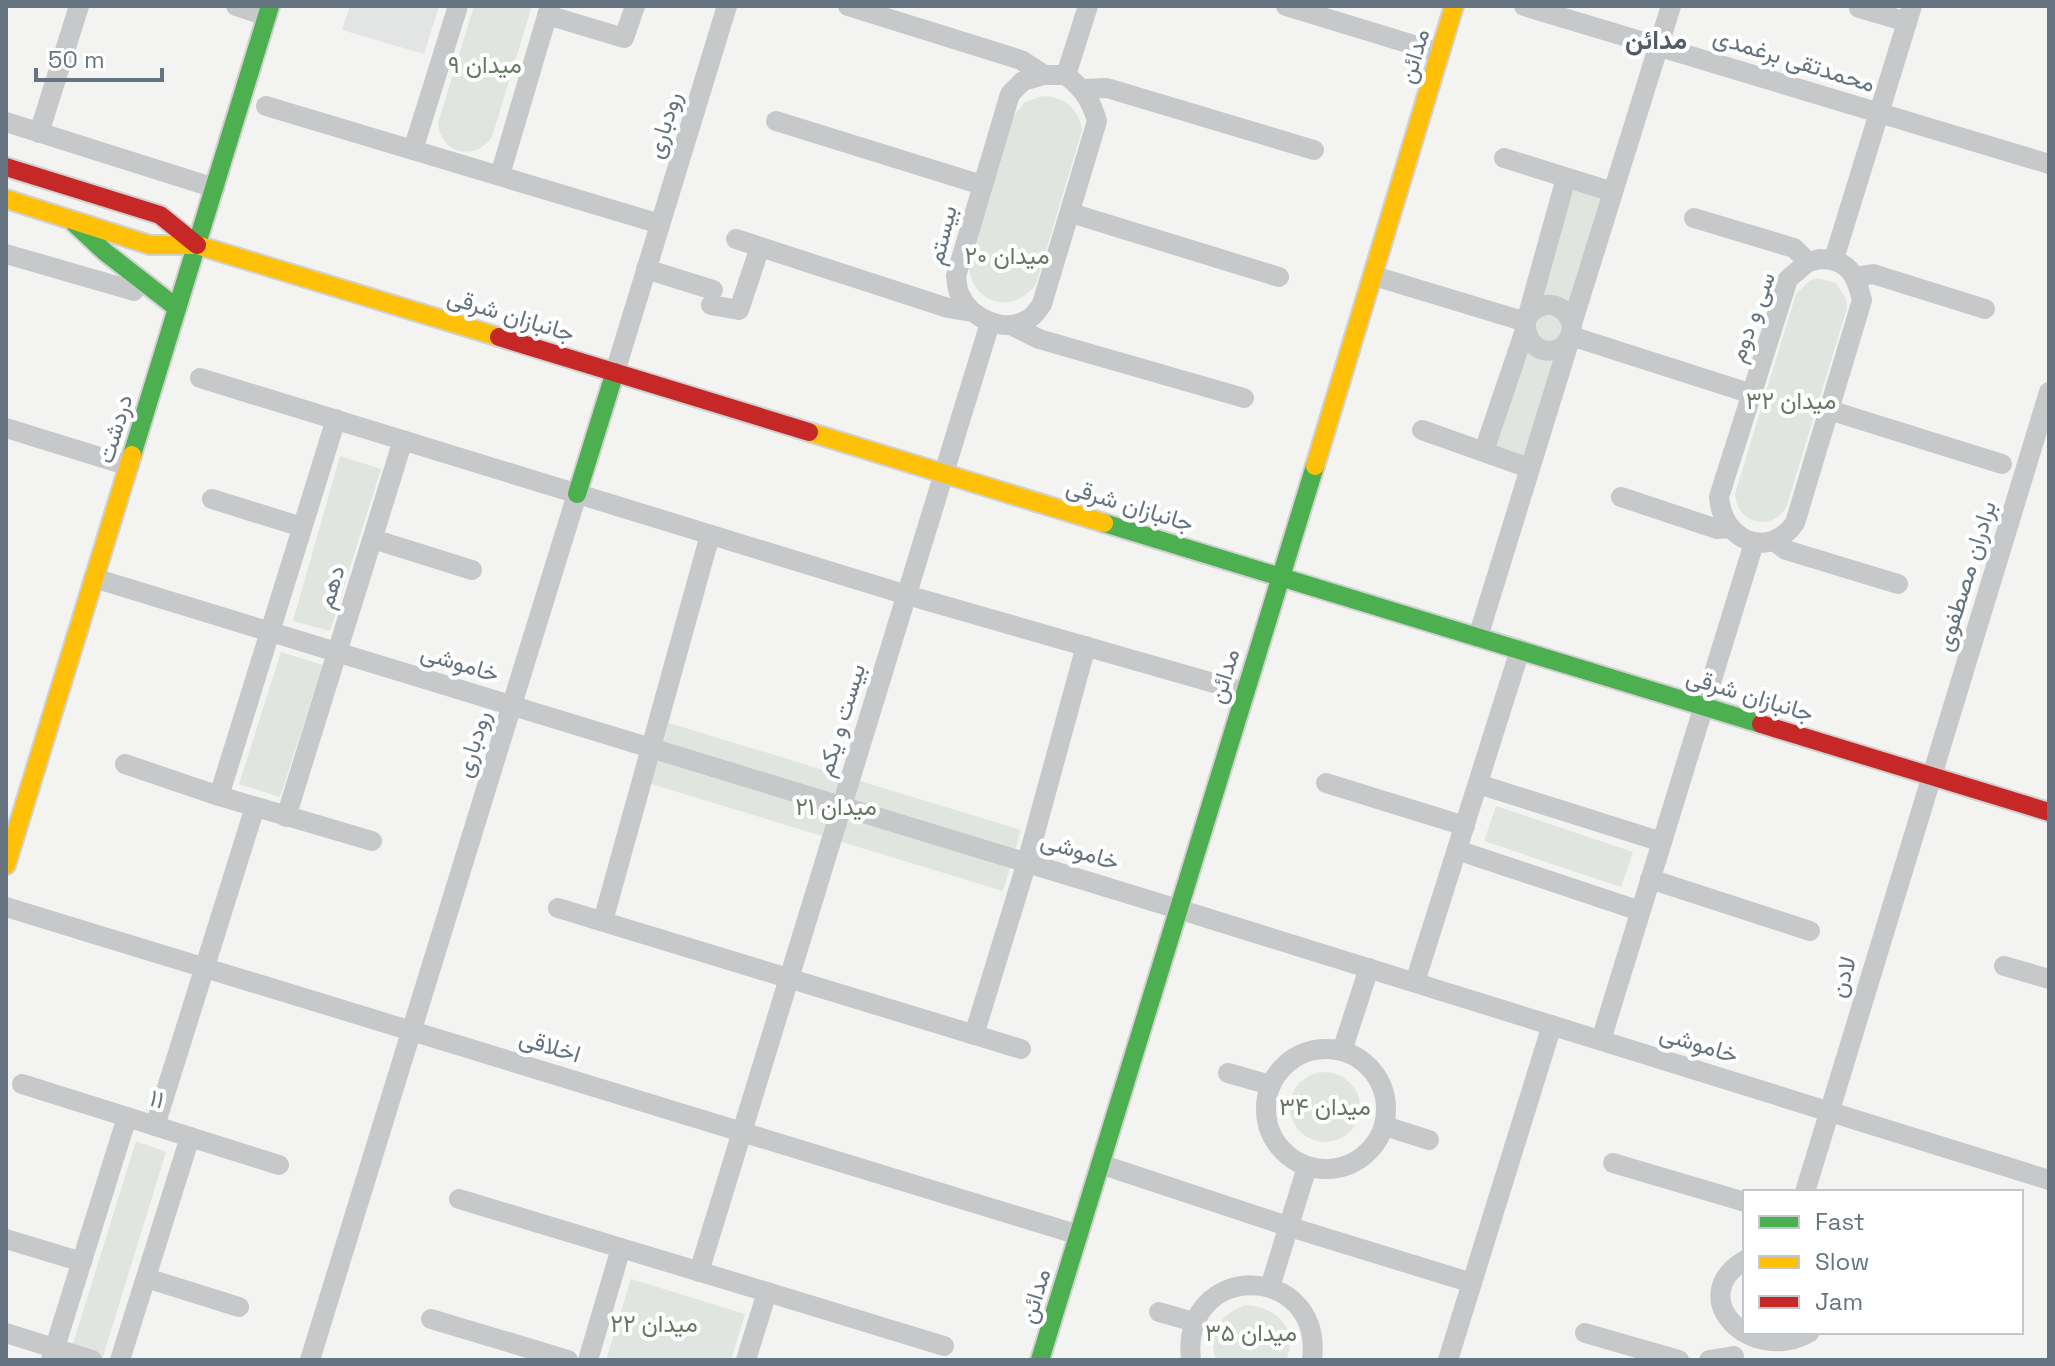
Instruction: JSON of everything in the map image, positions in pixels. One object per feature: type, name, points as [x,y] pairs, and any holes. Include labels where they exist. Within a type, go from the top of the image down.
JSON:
[{"type":"main road","name":"مدائن","points":[[1040,1360],[1374,276],[1454,6]]},
{"type":"main road","name":"دردشت","points":[[6,865],[269,11]]},
{"type":"main road","points":[[6,167],[160,215],[197,245]]},
{"type":"main road","points":[[6,199],[150,245],[197,245]]},
{"type":"main road","points":[[68,218],[105,252],[177,308]]},
{"type":"main road","name":"جانبازان شرقی","points":[[197,245],[2049,812]]},
{"type":"main road","name":"رودباری","points":[[577,494],[615,372]]},
{"type":"street","points":[[39,133],[79,6]]},
{"type":"street","points":[[236,6],[269,11]]},
{"type":"street","points":[[413,150],[458,6]]},
{"type":"street","points":[[500,175],[548,10],[624,38],[635,6]]},
{"type":"street","name":"رودباری","points":[[615,372],[727,6]]},
{"type":"street","points":[[848,6],[1021,60],[1044,75]]},
{"type":"street","points":[[1011,325],[1030,318],[1042,304],[1097,121],[1093,105],[1083,89],[1066,75],[1088,6]]},
{"type":"street","points":[[1286,6],[1440,53]]},
{"type":"street","name":"محمدتقی برغمدی","points":[[1524,6],[2049,164]]},
{"type":"street","points":[[1478,637],[1671,6]]},
{"type":"street","points":[[1764,542],[1786,535],[1795,523],[1862,300],[1855,277],[1834,259],[1910,14],[1859,8]]},
{"type":"street","name":"بیستم","points":[[981,318],[959,294],[956,276],[1010,94],[1023,81],[1044,75],[1066,75]]},
{"type":"street","points":[[1083,89],[1107,88],[1314,150]]},
{"type":"street","points":[[266,106],[660,224]]},
{"type":"street","points":[[776,121],[982,185]]},
{"type":"street","points":[[6,122],[215,188]]},
{"type":"street","points":[[1504,158],[1613,192]]},
{"type":"street","points":[[1484,451],[1527,322],[1566,178]]},
{"type":"street","points":[[1071,213],[1279,277]]},
{"type":"street","points":[[1694,218],[1794,248],[1808,262]]},
{"type":"street","points":[[736,239],[948,308],[1011,325],[1039,339],[1244,398]]},
{"type":"street","points":[[646,269],[739,310],[760,247]]},
{"type":"street","points":[[6,254],[134,291]]},
{"type":"street","name":"سی و دوم","points":[[1730,528],[1724,519],[1719,497],[1788,279],[1808,262],[1834,259]]},
{"type":"street","points":[[1855,277],[1873,274],[1985,309]]},
{"type":"street","points":[[1374,276],[1527,322]]},
{"type":"street","points":[[1527,322],[1542,305],[1558,305],[1564,310],[1571,333]]},
{"type":"street","name":"بیست و یکم","points":[[699,1272],[944,473],[981,318]]},
{"type":"street","points":[[1527,322],[1531,343],[1544,351],[1559,349],[1571,333]]},
{"type":"street","points":[[1571,333],[1752,394]]},
{"type":"street","points":[[200,378],[907,595],[1245,692]]},
{"type":"street","name":"برادران مصطفوی","points":[[1932,776],[2049,392]]},
{"type":"street","points":[[1829,410],[2002,464]]},
{"type":"street","points":[[219,796],[336,419]]},
{"type":"street","points":[[6,428],[129,466]]},
{"type":"street","points":[[1422,430],[1529,468]]},
{"type":"street","name":"دهم","points":[[286,817],[403,440]]},
{"type":"street","name":"رودباری","points":[[310,1360],[577,494]]},
{"type":"street","points":[[1621,497],[1717,529],[1730,528],[1786,550],[1898,584]]},
{"type":"street","points":[[212,499],[302,527]]},
{"type":"street","points":[[603,921],[710,535]]},
{"type":"street","points":[[373,539],[472,570]]},
{"type":"street","points":[[1601,1040],[1703,706],[1764,542]]},
{"type":"street","name":"خاموشی","points":[[94,578],[1027,862],[2049,1180]]},
{"type":"street","points":[[974,1035],[1027,862],[1086,646]]},
{"type":"street","points":[[1415,982],[1520,650]]},
{"type":"street","points":[[125,764],[286,817],[372,841]]},
{"type":"street","name":"لادن","points":[[1806,1190],[1932,776]]},
{"type":"street","points":[[1326,783],[1465,826]]},
{"type":"street","points":[[1478,784],[1662,842]]},
{"type":"street","points":[[155,1126],[255,807]]},
{"type":"street","points":[[1457,850],[1640,911]]},
{"type":"street","points":[[1650,879],[1810,931]]},
{"type":"street","name":"اخلاقی","points":[[6,907],[1079,1235]]},
{"type":"street","points":[[558,908],[1021,1049]]},
{"type":"street","points":[[2004,966],[2049,979]]},
{"type":"street","points":[[1342,1051],[1369,968]]},
{"type":"street","points":[[1448,1360],[1552,1025]]},
{"type":"street","points":[[1325,1049],[1342,1051],[1360,1059],[1374,1072],[1383,1088],[1387,1107],[1385,1126],[1376,1144],[1363,1158],[1346,1167],[1326,1170],[1307,1167],[1289,1157],[1276,1143],[1268,1125],[1266,1105],[1271,1085],[1292,1059],[1325,1049]]},
{"type":"street","points":[[1228,1073],[1271,1085]]},
{"type":"street","points":[[22,1084],[127,1117]]},
{"type":"street","name":"۱۱","points":[[53,1354],[127,1117],[279,1165]]},
{"type":"street","points":[[1385,1126],[1429,1140]]},
{"type":"street","points":[[120,1360],[190,1137]]},
{"type":"street","points":[[1613,1163],[1743,1201]]},
{"type":"street","points":[[1100,1164],[1472,1283]]},
{"type":"street","points":[[1270,1287],[1307,1167]]},
{"type":"street","points":[[459,1199],[944,1346]]},
{"type":"street","points":[[6,1239],[82,1262]]},
{"type":"street","points":[[588,1360],[621,1248]]},
{"type":"street","points":[[1709,1360],[1734,1358],[1721,1310],[1721,1293],[1727,1277],[1743,1262]]},
{"type":"street","points":[[146,1278],[239,1307]]},
{"type":"street","points":[[1191,1360],[1189,1342],[1194,1322],[1203,1306],[1217,1294],[1252,1284],[1270,1287],[1287,1295],[1300,1307],[1314,1341],[1314,1360]]},
{"type":"street","points":[[746,1360],[767,1292]]},
{"type":"street","points":[[1159,1312],[1194,1322]]},
{"type":"street","points":[[431,1319],[568,1360]]},
{"type":"street","points":[[1727,1326],[1747,1346],[1760,1350],[1774,1351],[1805,1337]]},
{"type":"street","points":[[6,1333],[53,1354],[92,1360]]},
{"type":"street","points":[[1585,1333],[1679,1360]]},
{"type":"street","points":[[1779,1360],[1805,1337]]},
{"type":"shaded area","points":[[350,6],[439,6],[424,54],[342,30]]},
{"type":"green space","name":"میدان ۹","points":[[474,6],[532,6],[492,137],[485,145],[468,152],[452,148],[445,142],[438,123]]},
{"type":"green space","name":"میدان ۲۰","points":[[1043,96],[1069,105],[1082,130],[1036,284],[1015,300],[993,301],[983,296],[976,287],[969,262],[1013,117],[1025,102]]},
{"type":"green space","points":[[1571,185],[1608,196],[1527,461],[1490,449]]},
{"type":"green space","name":"میدان ۳۲","points":[[1818,278],[1836,283],[1846,299],[1847,308],[1786,508],[1771,520],[1755,521],[1741,512],[1735,494],[1796,294],[1809,281]]},
{"type":"green space","points":[[340,456],[381,469],[330,631],[293,621]]},
{"type":"green space","points":[[281,652],[323,665],[280,797],[239,784]]},
{"type":"green space","name":"میدان ۲۱","points":[[669,723],[1021,830],[1003,891],[651,784]]},
{"type":"green space","points":[[1496,806],[1633,852],[1621,887],[1484,841]]},
{"type":"green space","name":"میدان ۳۴","points":[[1325,1072],[1350,1082],[1360,1107],[1350,1132],[1325,1142],[1300,1132],[1290,1107],[1300,1082]]},
{"type":"green space","points":[[136,1141],[166,1152],[102,1360],[68,1360]]},
{"type":"green space","name":"میدان ۲۲","points":[[631,1279],[745,1314],[731,1360],[618,1360],[607,1357]]},
{"type":"green space","name":"میدان ۳۵","points":[[1245,1305],[1266,1310],[1282,1321],[1290,1338],[1286,1360],[1216,1360],[1213,1342],[1218,1326],[1229,1314]]},
{"type":"traffic: fast","points":[[132,455],[270,6]]},
{"type":"traffic: fast","points":[[75,224],[105,252],[177,308]]},
{"type":"traffic: fast","points":[[577,494],[615,372]]},
{"type":"traffic: fast","points":[[1040,1360],[1315,466]]},
{"type":"traffic: fast","points":[[1104,523],[1761,724]]},
{"type":"traffic: slow","points":[[1315,466],[1454,6]]},
{"type":"traffic: slow","points":[[6,199],[150,245],[197,245],[499,337]]},
{"type":"traffic: slow","points":[[809,432],[1104,523]]},
{"type":"traffic: slow","points":[[6,865],[132,455]]},
{"type":"traffic: jam","points":[[6,167],[160,215],[197,245]]},
{"type":"traffic: jam","points":[[499,337],[809,432]]},
{"type":"traffic: jam","points":[[1761,724],[2049,812]]},
{"type":"district","name":"مدائن","points":[[1656,40]]}]
